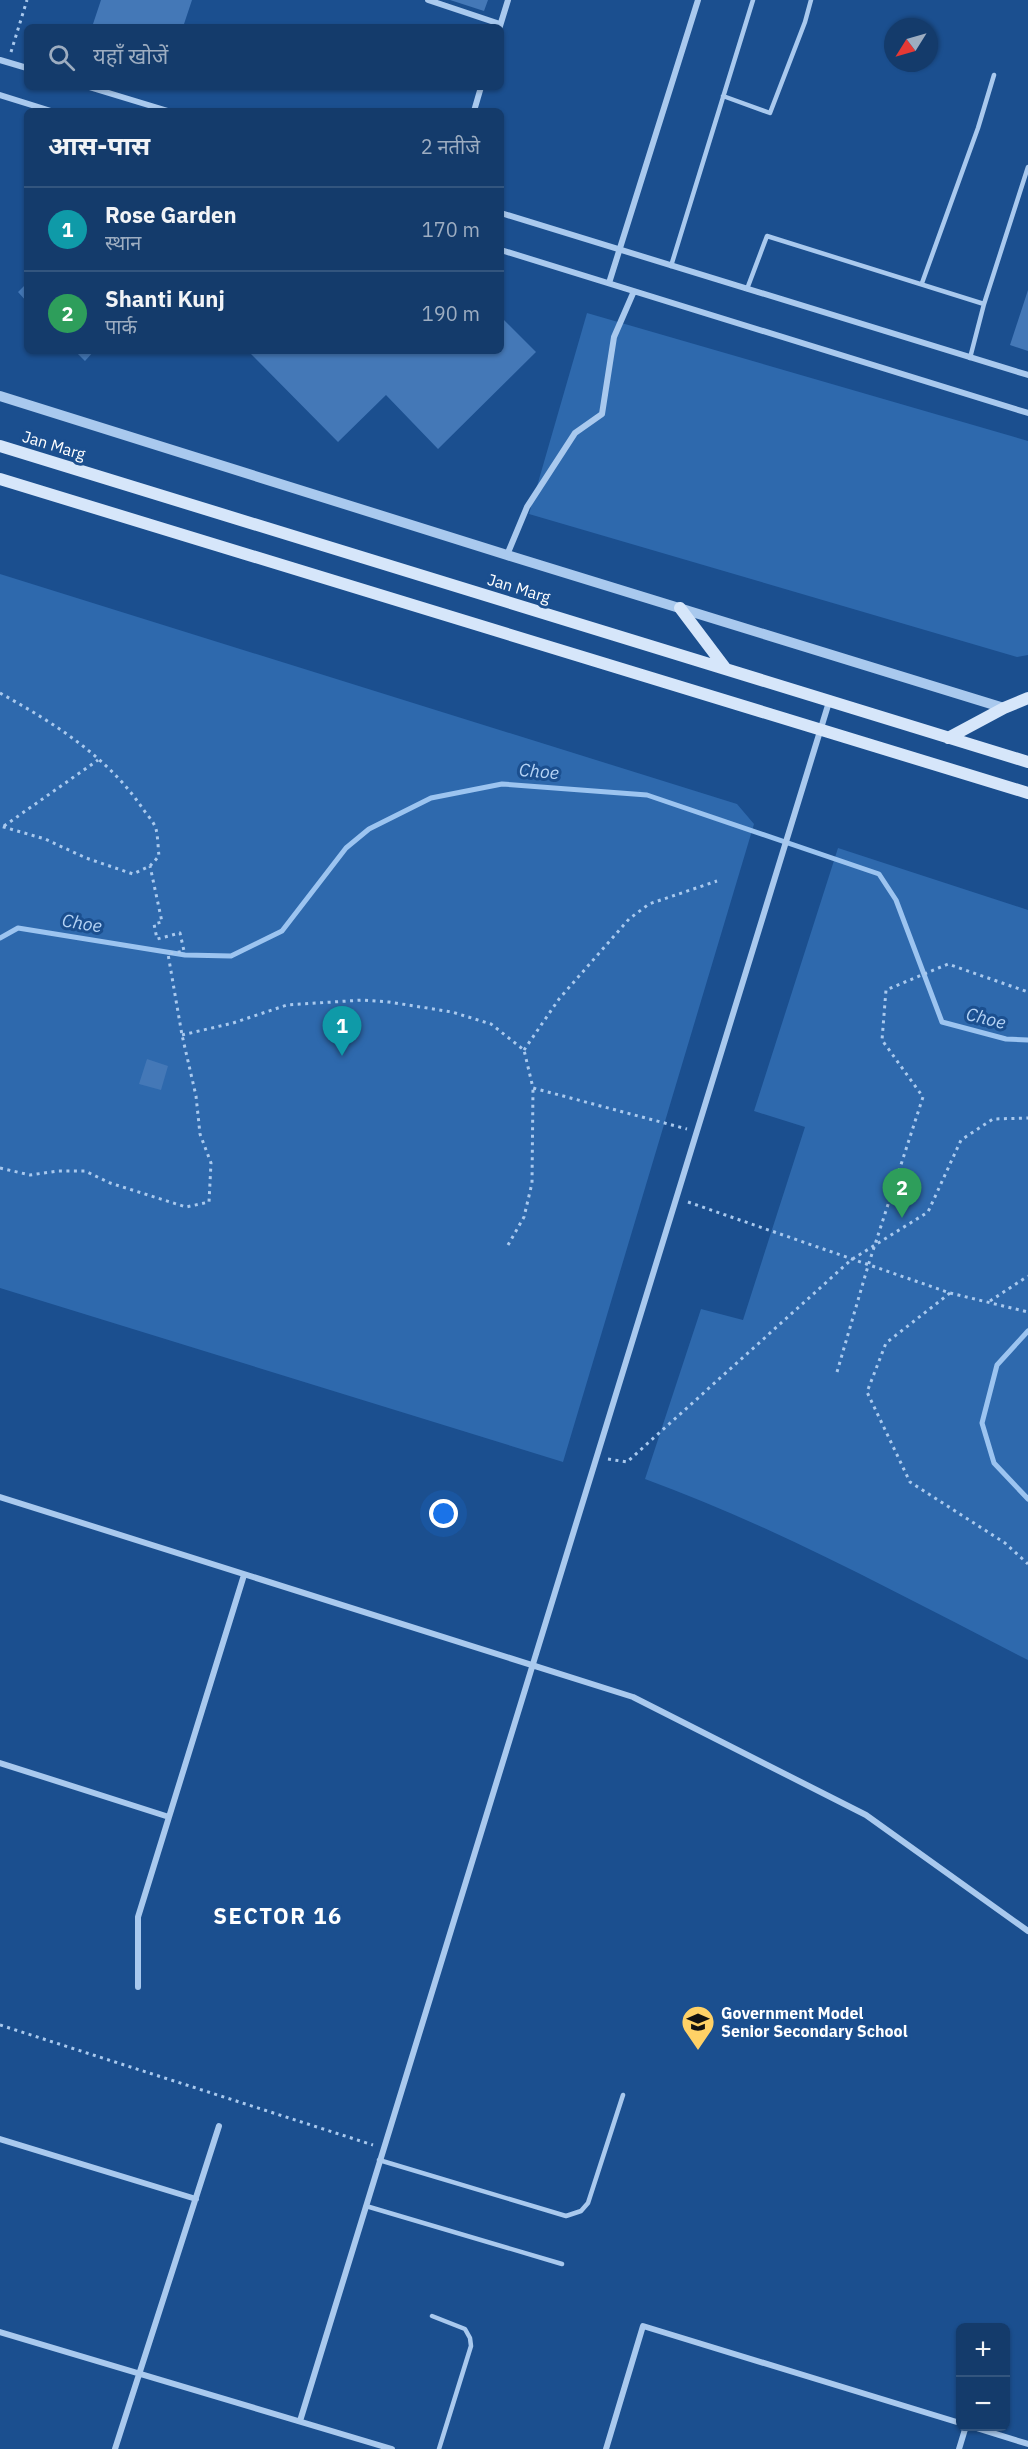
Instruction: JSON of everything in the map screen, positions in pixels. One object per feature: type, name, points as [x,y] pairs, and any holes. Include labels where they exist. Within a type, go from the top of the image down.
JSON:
[{"type":"main road","name":"Jan Marg","points":[[0,446],[1028,762]]},
{"type":"main road","points":[[0,479],[1028,793]]},
{"type":"main road","points":[[680,608],[726,669]]},
{"type":"main road","points":[[948,738],[1004,708],[1028,699]]},
{"type":"street","points":[[428,0],[494,24]]},
{"type":"street","points":[[501,24],[508,0]]},
{"type":"street","points":[[609,283],[698,0]]},
{"type":"street","points":[[0,60],[24,67]]},
{"type":"street","points":[[99,90],[158,108]]},
{"type":"street","points":[[475,108],[480,90]]},
{"type":"street","points":[[0,95],[41,108]]},
{"type":"street","points":[[504,214],[1028,375]]},
{"type":"street","points":[[504,251],[1028,412]]},
{"type":"street","points":[[507,555],[527,507],[576,433],[602,414],[614,337],[634,291]]},
{"type":"street","points":[[0,396],[1004,708]]},
{"type":"street","points":[[300,2421],[829,702]]},
{"type":"street","points":[[0,1497],[633,1697],[866,1815],[1028,1931]]},
{"type":"street","points":[[138,1987],[138,1917],[244,1575]]},
{"type":"street","points":[[0,1763],[169,1817]]},
{"type":"street","points":[[115,2449],[219,2126]]},
{"type":"street","points":[[0,2139],[196,2199]]},
{"type":"street","points":[[606,2449],[643,2326],[956,2423]]},
{"type":"street","points":[[0,2332],[392,2449]]},
{"type":"street","points":[[959,2449],[966,2431]]},
{"type":"street","points":[[981,2431],[1028,2445]]},
{"type":"lane","points":[[671,266],[753,0]]},
{"type":"lane","points":[[723,96],[770,113],[811,0]]},
{"type":"lane","points":[[922,283],[978,128],[994,75]]},
{"type":"lane","points":[[970,358],[984,304],[1028,167]]},
{"type":"lane","points":[[747,289],[767,236],[984,304]]},
{"type":"lane","points":[[380,2160],[566,2216],[581,2211],[588,2204],[623,2095]]},
{"type":"lane","points":[[366,2206],[562,2264]]},
{"type":"lane","points":[[432,2316],[465,2329],[471,2346],[439,2449]]},
{"type":"path","points":[[8,62],[27,0]]},
{"type":"path","points":[[0,693],[45,718],[111,770],[137,800],[156,828],[159,856],[150,866],[133,874],[86,858],[45,839],[1,825]]},
{"type":"path","points":[[1,825],[98,760]]},
{"type":"path","points":[[0,1168],[30,1175],[58,1171],[85,1171],[110,1184],[186,1207],[209,1202],[211,1163],[200,1134],[196,1096],[182,1035],[168,954],[184,951],[180,933],[157,939],[154,924],[162,922],[150,866]]},
{"type":"path","points":[[524,1050],[559,999],[629,919],[649,904],[717,881]]},
{"type":"path","points":[[837,1372],[868,1266],[923,1097],[882,1040],[886,990],[948,964],[1028,992]]},
{"type":"path","points":[[182,1035],[232,1023],[288,1005],[363,1000],[389,1002],[462,1015],[491,1024],[524,1050],[533,1088],[532,1183],[524,1217],[508,1245]]},
{"type":"path","points":[[533,1088],[696,1132]]},
{"type":"path","points":[[596,1457],[627,1462],[851,1260],[928,1212],[961,1140],[993,1119],[1028,1119]]},
{"type":"path","points":[[676,1197],[950,1293],[1028,1312]]},
{"type":"path","points":[[990,1301],[1028,1276]]},
{"type":"path","points":[[950,1293],[886,1343],[867,1392],[910,1482],[1005,1543],[1028,1564]]},
{"type":"path","points":[[0,2025],[383,2149]]},
{"type":"shaded area","points":[[587,313],[1028,441],[1028,655],[1017,657],[529,514]]},
{"type":"shaded area","points":[[0,574],[737,804],[754,824],[563,1462],[0,1288]]},
{"type":"shaded area","points":[[838,848],[1028,910],[1028,1660],[791,1540],[645,1479],[701,1309],[743,1320],[805,1127],[754,1111]]},
{"type":"building","points":[[101,0],[192,0],[184,24],[93,24]]},
{"type":"building","points":[[450,0],[488,0],[484,11]]},
{"type":"building","points":[[24,286],[24,299],[18,292]]},
{"type":"building","points":[[1028,290],[1028,351],[1010,345]]},
{"type":"building","points":[[504,320],[536,352],[438,449],[386,395],[338,442],[251,354],[504,354]]},
{"type":"building","points":[[78,354],[91,354],[85,361]]},
{"type":"building","points":[[147,1059],[168,1066],[161,1090],[139,1084]]},
{"type":"waterway","name":"Choe","points":[[0,938],[18,928],[185,955],[231,956],[282,931],[346,848],[369,829],[431,798],[502,784],[647,795],[879,874],[896,900],[942,1022],[1006,1039],[1028,1040]]},
{"type":"waterway","name":"Choe","points":[[1028,1331],[997,1365],[982,1423],[994,1463],[1028,1499]]},
{"type":"place","name":"Rose Garden","points":[[342,1056]]},
{"type":"place","name":"Shanti Kunj","points":[[902,1218]]},
{"type":"place","name":"Government Model Senior Secondary School","points":[[698,2051]]},
{"type":"district","name":"SECTOR 16","points":[[278,1915]]}]
